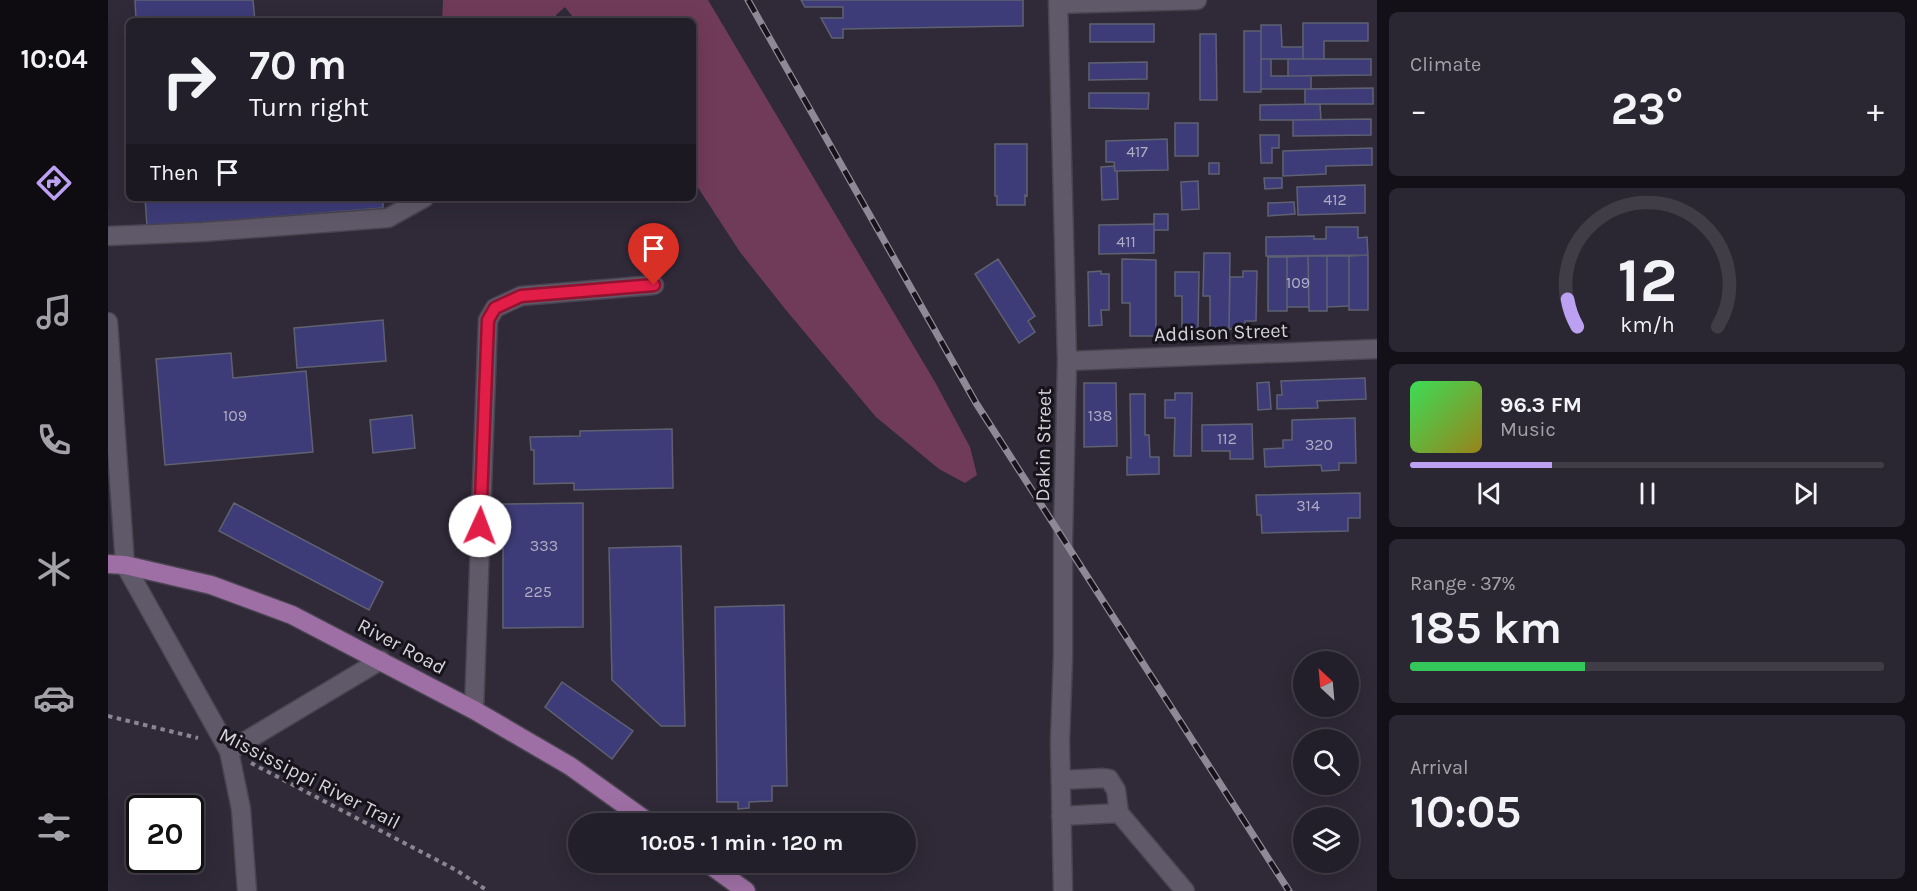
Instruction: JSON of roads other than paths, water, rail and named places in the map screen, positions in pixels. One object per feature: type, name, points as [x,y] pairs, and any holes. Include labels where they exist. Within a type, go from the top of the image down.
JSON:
[{"type":"main road","name":"River Road","points":[[116,565],[211,585],[282,611],[381,660],[474,710],[570,766],[636,813]]},
{"type":"main road","points":[[721,873],[746,891]]},
{"type":"street","points":[[1058,2],[1197,0]]},
{"type":"street","name":"Dakin Street","points":[[1058,2],[1067,361],[1060,780],[1063,891]]},
{"type":"street","points":[[108,236],[203,232],[388,218],[420,201]]},
{"type":"street","points":[[474,710],[488,320],[495,308],[521,296],[654,285]]},
{"type":"street","points":[[108,322],[116,565],[229,751],[241,809],[247,891]]},
{"type":"street","name":"Addison Street","points":[[1067,361],[1377,349]]},
{"type":"street","points":[[229,751],[381,660]]},
{"type":"street","points":[[1060,780],[1109,779],[1116,790],[1119,813],[1185,891]]},
{"type":"street","points":[[1061,816],[1119,813]]},
{"type":"railway","points":[[748,0],[976,403],[1289,891]]}]
